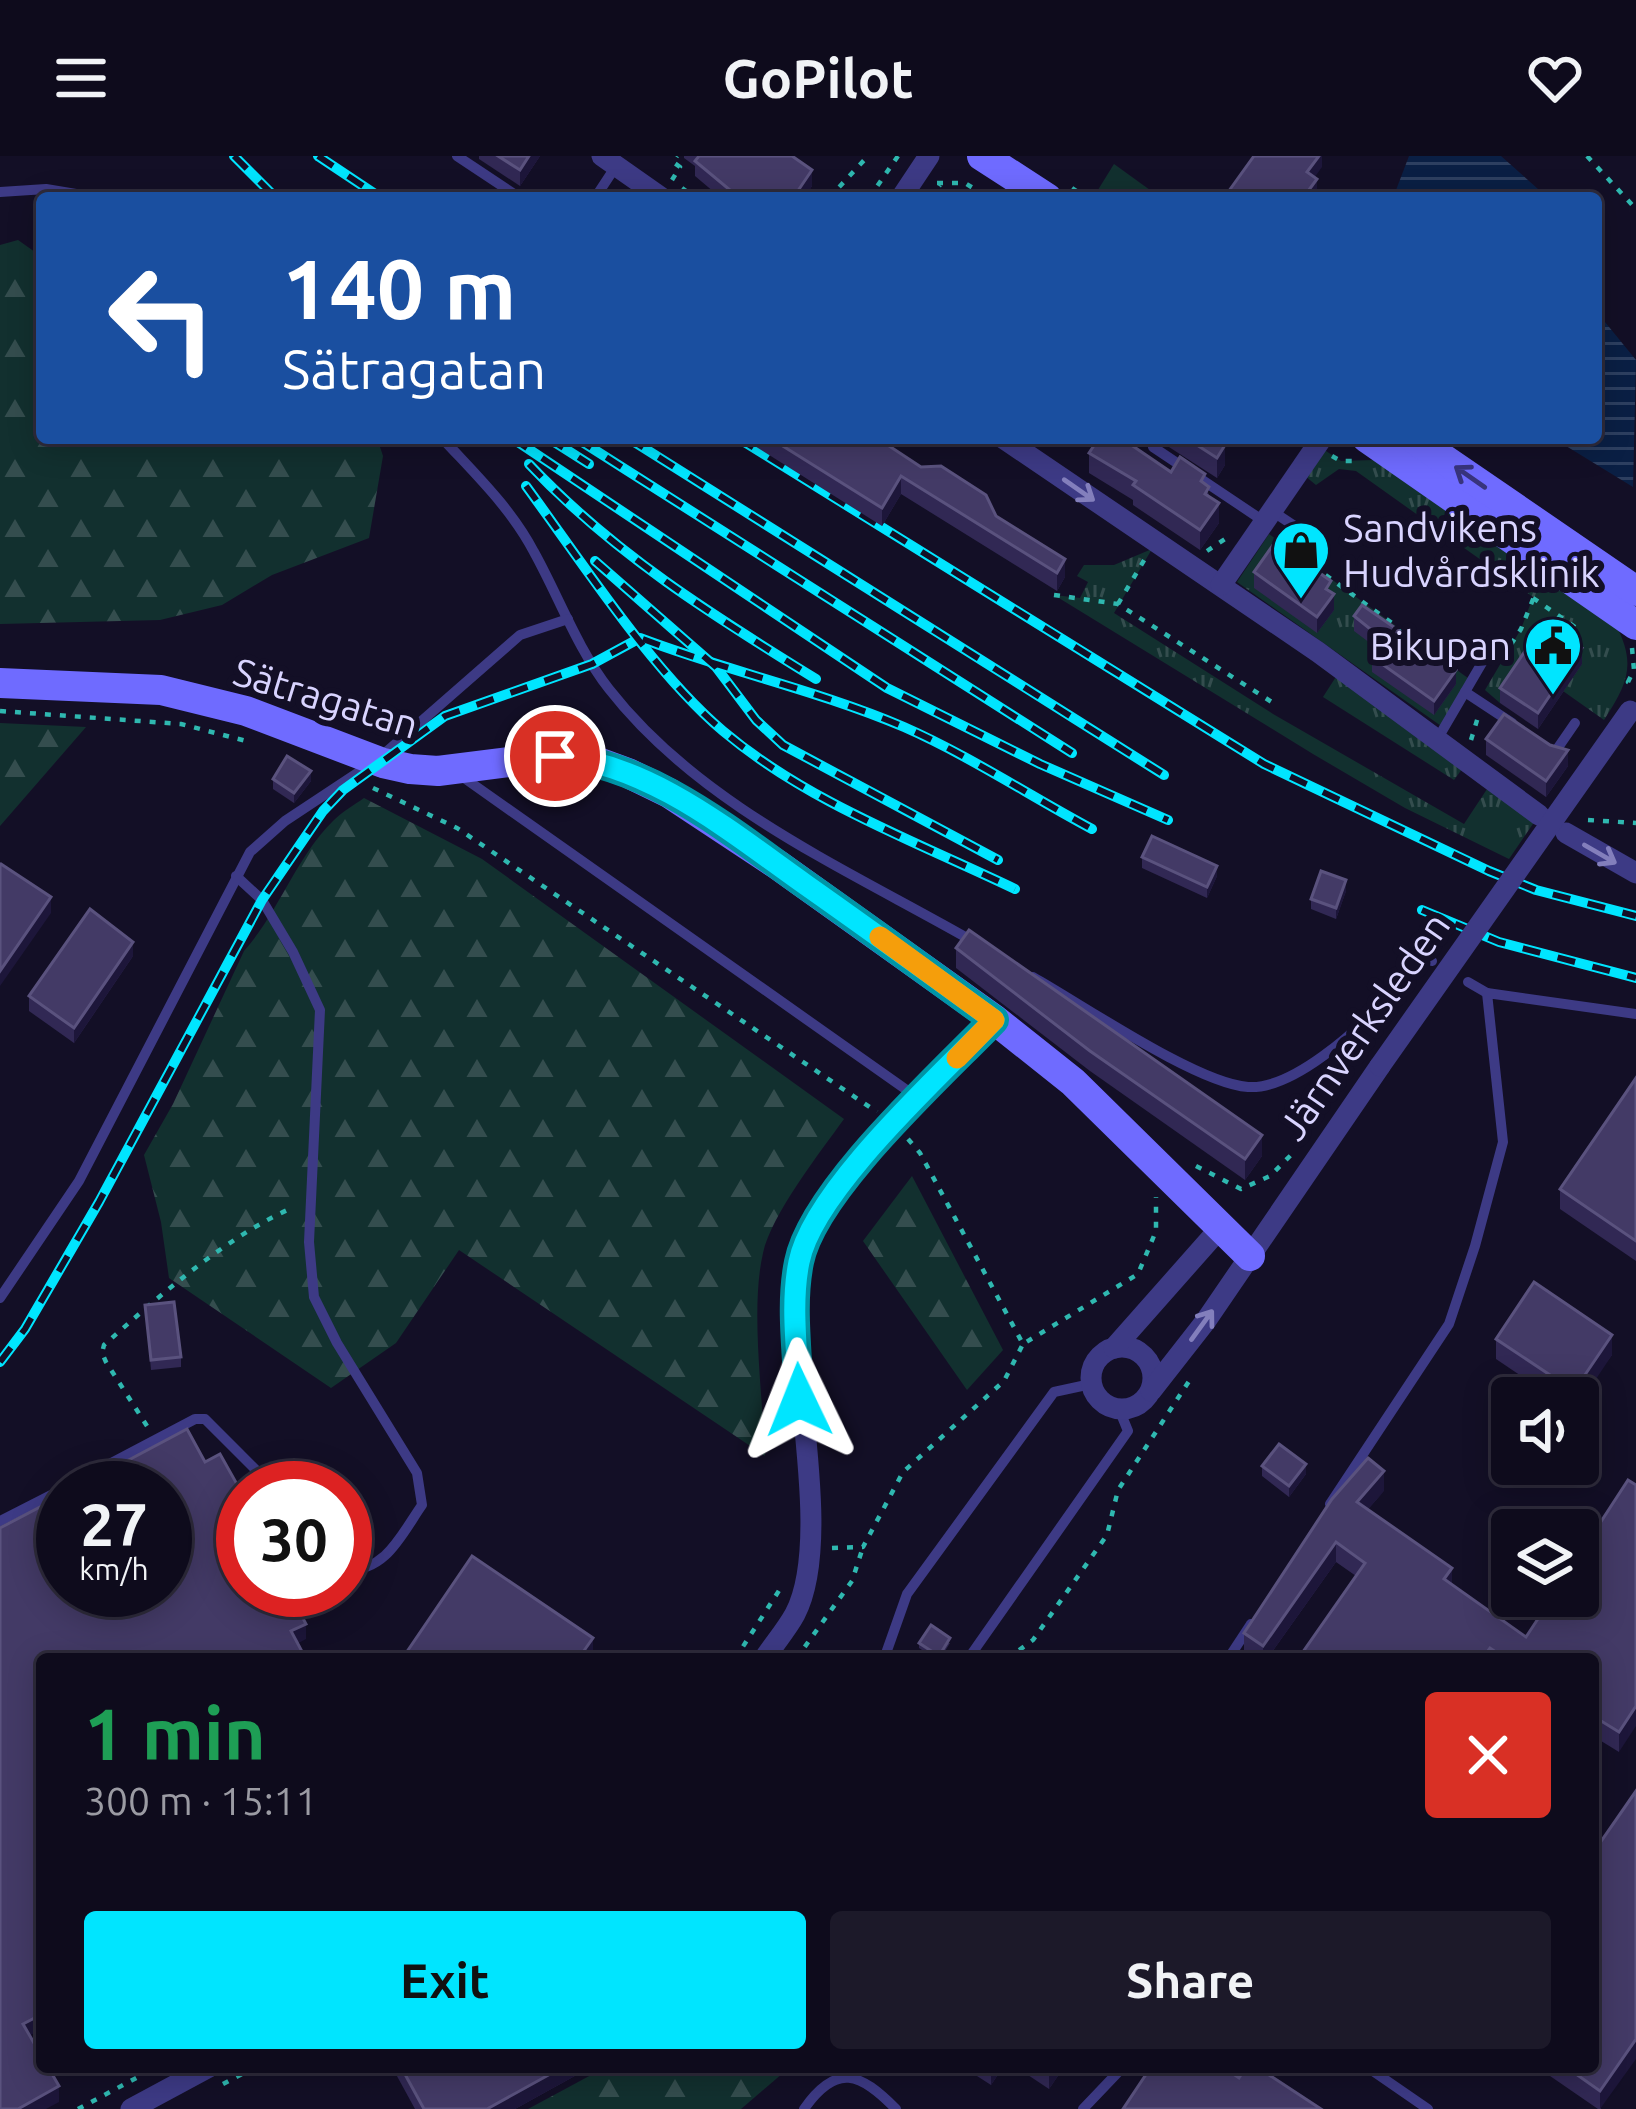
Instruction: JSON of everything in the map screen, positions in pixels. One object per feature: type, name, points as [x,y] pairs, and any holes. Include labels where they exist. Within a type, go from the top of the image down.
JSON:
[{"type":"street","points":[[973,156],[1024,192]]},
{"type":"street","points":[[982,156],[1038,192]]},
{"type":"street","points":[[613,159],[667,189]]},
{"type":"street","points":[[905,192],[923,165]]},
{"type":"street","points":[[1012,444],[1221,585],[1539,814]]},
{"type":"street","points":[[1221,585],[1269,522],[1318,444]]},
{"type":"street","points":[[1376,444],[1636,626]]},
{"type":"street","points":[[1422,444],[1636,591]]},
{"type":"street","name":"Sätragatan","points":[[0,683],[161,690],[246,711],[364,769],[451,769],[555,756],[590,759],[628,773],[669,793],[778,865],[994,1020],[1073,1082],[1250,1256]]},
{"type":"street","name":"Järnverksleden","points":[[1119,1409],[1138,1406],[1205,1322],[1633,707]]},
{"type":"street","points":[[1568,826],[1636,873]]},
{"type":"street","points":[[768,1653],[797,1611],[811,1553],[795,1289],[800,1256],[835,1194],[918,1097],[994,1020]]},
{"type":"street","points":[[1119,1409],[1101,1401],[1091,1384],[1093,1366],[1221,1227]]},
{"type":"street","points":[[1114,1348],[1134,1349],[1149,1362],[1154,1382],[1151,1391]]},
{"type":"street","points":[[131,2109],[198,2073]]},
{"type":"lane","points":[[457,156],[511,192]]},
{"type":"lane","points":[[598,192],[613,159]]},
{"type":"lane","points":[[0,192],[64,192]]},
{"type":"lane","points":[[448,444],[507,508],[610,690],[667,750],[811,851],[986,949]]},
{"type":"lane","points":[[1153,447],[1269,522],[1302,531]]},
{"type":"lane","points":[[0,1298],[79,1181],[250,852],[285,821],[364,769],[520,635],[568,619]]},
{"type":"lane","points":[[1438,738],[1486,656]]},
{"type":"lane","points":[[1468,686],[1519,727]]},
{"type":"lane","points":[[1537,740],[1556,752],[1575,723]]},
{"type":"lane","points":[[451,769],[918,1097]]},
{"type":"lane","points":[[236,876],[262,900],[320,1010],[309,1242],[314,1298],[417,1473],[422,1504],[383,1560],[372,1566]]},
{"type":"lane","points":[[1026,972],[1208,1076],[1250,1088],[1289,1078],[1362,1024],[1388,996],[1414,951],[1432,962]]},
{"type":"lane","points":[[1468,982],[1487,994],[1636,1014]]},
{"type":"lane","points":[[1319,1521],[1449,1324],[1475,1246],[1503,1142],[1487,994]]},
{"type":"lane","points":[[886,1653],[907,1594],[1054,1392],[1091,1384]]},
{"type":"lane","points":[[972,1653],[1128,1431],[1119,1409]]},
{"type":"lane","points":[[117,1461],[195,1419],[205,1419],[247,1461]]},
{"type":"lane","points":[[0,1521],[36,1502]]},
{"type":"lane","points":[[1232,1653],[1254,1620]]},
{"type":"lane","points":[[1083,2109],[1118,2073]]},
{"type":"lane","points":[[1376,2073],[1428,2109]]},
{"type":"lane","points":[[804,2109],[829,2081],[854,2077],[896,2109]]},
{"type":"path","points":[[667,189],[680,167],[673,162],[677,156]]},
{"type":"path","points":[[835,192],[868,156]]},
{"type":"path","points":[[872,192],[898,156]]},
{"type":"path","points":[[1587,156],[1636,208]]},
{"type":"path","points":[[934,192],[940,184],[964,183],[978,192]]},
{"type":"path","points":[[1269,522],[1468,686]]},
{"type":"path","points":[[1118,604],[1155,543]]},
{"type":"path","points":[[1054,595],[1118,604],[1278,706]]},
{"type":"path","points":[[1533,598],[1575,626],[1565,643]]},
{"type":"path","points":[[0,711],[181,724],[261,745]]},
{"type":"path","points":[[364,769],[894,1124],[920,1153],[1023,1344]]},
{"type":"path","points":[[1568,826],[1636,823]]},
{"type":"path","points":[[800,1653],[852,1581],[863,1547],[903,1472],[1004,1381],[1023,1344],[1138,1274],[1156,1231],[1156,1192],[1186,1161],[1241,1189],[1270,1176],[1302,1144]]},
{"type":"path","points":[[157,1441],[106,1362],[104,1345],[232,1242],[310,1200]]},
{"type":"path","points":[[1015,1653],[1033,1640],[1107,1535],[1118,1490],[1195,1371]]},
{"type":"path","points":[[811,1553],[863,1547]]},
{"type":"path","points":[[739,1653],[779,1589]]},
{"type":"path","points":[[78,2109],[146,2073]]},
{"type":"green space","points":[[1114,164],[1153,192],[1097,192]]},
{"type":"green space","points":[[18,240],[36,253],[36,444],[379,444],[383,456],[369,538],[272,575],[222,605],[160,620],[0,624],[0,245]]},
{"type":"green space","points":[[1317,445],[1341,461],[1375,460],[1615,623],[1626,650],[1627,672],[1604,720],[1563,691],[1500,703],[1485,690],[1521,629],[1533,597],[1356,471],[1339,469],[1316,485],[1299,471]]},
{"type":"green space","points":[[1269,534],[1472,681],[1444,728],[1237,582]]},
{"type":"green space","points":[[1152,549],[1114,613],[1273,714],[1464,824],[1493,780],[1539,815],[1509,859],[1405,808],[1054,595],[1080,598],[1088,582],[1077,576],[1084,565],[1114,565]]},
{"type":"green space","points":[[1341,669],[1468,761],[1454,780],[1323,697]]},
{"type":"green space","points":[[0,723],[86,727],[0,826]]},
{"type":"green space","points":[[364,798],[482,859],[844,1119],[786,1202],[763,1253],[757,1326],[765,1456],[459,1250],[396,1343],[331,1388],[169,1278],[144,1155],[244,951],[320,836]]},
{"type":"green space","points":[[912,1176],[1003,1350],[967,1390],[863,1241]]},
{"type":"green space","points":[[595,2073],[783,2073],[741,2109],[528,2109]]},
{"type":"water","points":[[1409,156],[1501,156],[1541,192],[1395,192]]},
{"type":"water","points":[[1602,318],[1636,360],[1633,487],[1563,444],[1602,444]]},
{"type":"building","points":[[498,156],[529,156],[520,170]]},
{"type":"building","points":[[699,156],[792,156],[812,170],[797,192],[732,192],[695,161]]},
{"type":"building","points":[[1254,156],[1319,156],[1307,172],[1317,179],[1307,192],[1228,192]]},
{"type":"building","points":[[780,444],[886,444],[921,467],[941,466],[986,495],[996,516],[1065,559],[1057,573],[901,476],[882,508]]},
{"type":"building","points":[[1095,444],[1130,444],[1171,472],[1180,457],[1205,474],[1201,481],[1209,487],[1205,494],[1219,503],[1200,530],[1133,485],[1136,481],[1089,453]]},
{"type":"building","points":[[1195,444],[1224,444],[1217,458]]},
{"type":"building","points":[[1275,542],[1331,581],[1326,589],[1334,594],[1317,617],[1254,572]]},
{"type":"building","points":[[1362,605],[1456,670],[1434,701],[1372,657],[1384,640],[1354,616]]},
{"type":"building","points":[[1544,623],[1582,648],[1538,713],[1500,688]]},
{"type":"building","points":[[1504,714],[1550,745],[1568,750],[1546,781],[1486,739]]},
{"type":"building","points":[[287,756],[311,771],[294,793],[273,779]]},
{"type":"building","points":[[1152,836],[1217,866],[1207,887],[1142,857]]},
{"type":"building","points":[[0,865],[51,897],[0,971]]},
{"type":"building","points":[[1321,871],[1346,880],[1336,908],[1311,899]]},
{"type":"building","points":[[90,909],[133,942],[74,1028],[29,996]]},
{"type":"building","points":[[969,930],[1262,1135],[1245,1159],[1090,1051],[956,948]]},
{"type":"building","points":[[1636,1078],[1636,1241],[1560,1189]]},
{"type":"building","points":[[1534,1282],[1612,1335],[1584,1377],[1553,1377],[1496,1339]]},
{"type":"building","points":[[174,1302],[181,1357],[151,1360],[145,1305]]},
{"type":"building","points":[[187,1429],[205,1462],[220,1454],[224,1461],[216,1461],[216,1617],[302,1617],[306,1624],[291,1631],[303,1653],[36,1653],[36,2017],[23,2024],[36,2047],[36,2073],[51,2073],[59,2086],[18,2109],[0,2109],[0,1528],[36,1509],[36,1617],[192,1617],[192,1461],[127,1461]]},
{"type":"building","points":[[1279,1444],[1306,1464],[1289,1486],[1262,1466]]},
{"type":"building","points":[[1368,1458],[1384,1471],[1357,1502],[1452,1568],[1444,1579],[1491,1612],[1491,1617],[1526,1637],[1539,1617],[1599,1617],[1599,1525],[1628,1480],[1636,1485],[1636,1706],[1619,1732],[1599,1720],[1599,1653],[1497,1653],[1490,1648],[1486,1653],[1302,1653],[1365,1563],[1336,1542],[1263,1646],[1244,1633],[1332,1499]]},
{"type":"building","points":[[472,1556],[593,1638],[582,1653],[406,1653]]},
{"type":"building","points":[[931,1625],[950,1638],[941,1653],[919,1643]]},
{"type":"building","points":[[1636,1791],[1636,2039],[1600,2091],[1574,2073],[1599,2073],[1599,1844]]},
{"type":"building","points":[[404,2073],[552,2073],[487,2109],[424,2109]]},
{"type":"building","points":[[1147,2073],[1232,2073],[1239,2078],[1242,2073],[1266,2073],[1321,2109],[1123,2109]]},
{"type":"railway","points":[[234,156],[270,192]]},
{"type":"railway","points":[[318,156],[372,192]]},
{"type":"railway","points":[[521,444],[887,688],[1040,764],[1168,820]]},
{"type":"railway","points":[[557,444],[589,464]]},
{"type":"railway","points":[[585,444],[1072,753]]},
{"type":"railway","points":[[638,444],[1164,775]]},
{"type":"railway","points":[[748,444],[1264,764],[1489,871],[1536,890],[1636,916]]},
{"type":"railway","points":[[529,464],[629,554],[816,679]]},
{"type":"railway","points":[[526,486],[644,647],[723,731],[826,800],[1015,889]]},
{"type":"railway","points":[[595,561],[716,667],[756,720],[783,745],[998,860]]},
{"type":"railway","points":[[0,1362],[25,1329],[99,1202],[262,900],[323,811],[343,790],[445,716],[592,664],[640,638],[904,727],[1092,829]]},
{"type":"railway","points":[[1422,910],[1499,942],[1636,978]]},
{"type":"slow traffic","points":[[880,937],[994,1020],[957,1058]]},
{"type":"place","name":"Sandvikens Hudvårdsklinik","points":[[1301,601]]},
{"type":"place","name":"Bikupan","points":[[1553,697]]},
{"type":"route","points":[[555,756],[590,759],[669,793],[994,1020],[864,1156],[814,1226],[800,1256],[795,1289],[799,1400]]}]
